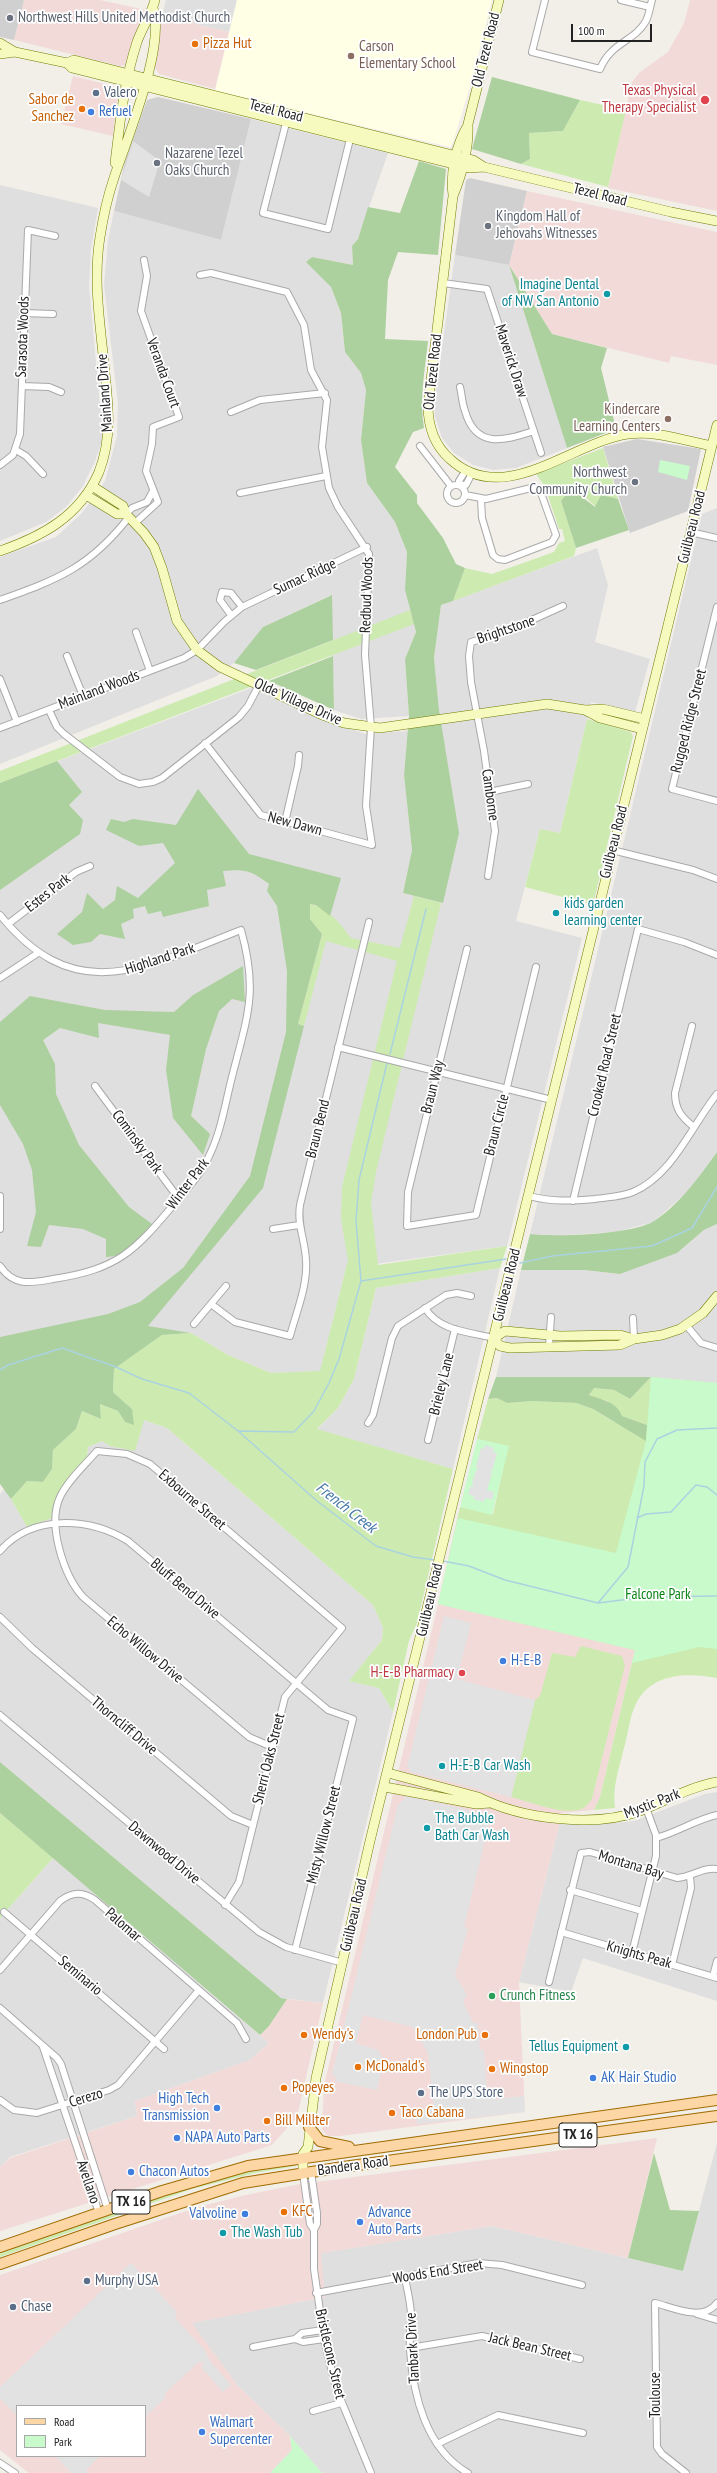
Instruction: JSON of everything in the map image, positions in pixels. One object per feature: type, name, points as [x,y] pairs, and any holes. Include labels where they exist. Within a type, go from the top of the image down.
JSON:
[{"type":"main road","name":"Old Tezel Road","points":[[499,0],[468,124],[468,138],[459,161],[453,196],[428,405],[428,419],[435,440],[443,452],[469,472],[493,478],[515,475],[629,434],[656,435],[712,446]]},
{"type":"main road","name":"Mainland Drive","points":[[0,551],[49,530],[71,513],[92,486],[103,460],[109,433],[109,410],[96,279],[100,237],[112,182],[121,110],[128,77],[137,41],[154,4]]},
{"type":"main road","name":"Mainland Drive","points":[[112,182],[136,114],[154,45],[156,18],[154,4]]},
{"type":"main road","name":"Tezel Road","points":[[2,44],[15,52],[67,63],[72,68],[128,77],[286,123],[350,139],[459,161],[473,160],[484,167],[717,221]]},
{"type":"main road","name":"Tezel Road","points":[[1,57],[15,52]]},
{"type":"main road","name":"Tezel Road","points":[[145,82],[459,161]]},
{"type":"main road","name":"Guilbeau Road","points":[[307,2172],[309,2127],[317,2074],[343,1963],[612,850],[717,425]]},
{"type":"main road","name":"Olde Village Drive","points":[[92,486],[123,506],[130,518],[154,547],[162,568],[177,621],[198,650],[220,667],[329,718],[371,727],[395,727],[537,704],[585,710],[603,709],[645,719]]},
{"type":"main road","points":[[86,495],[117,514],[130,518]]},
{"type":"main road","name":"Olde Village Drive","points":[[585,710],[600,718],[642,729]]},
{"type":"main road","points":[[634,1339],[620,1335],[550,1336],[504,1330],[494,1338],[500,1346],[510,1348],[620,1345],[634,1339],[662,1335],[686,1325],[703,1313],[717,1296]]},
{"type":"main road","name":"Mystic Park","points":[[388,1773],[478,1797],[491,1803],[545,1816],[588,1820],[622,1816],[646,1808],[684,1791],[717,1782]]},
{"type":"main road","name":"Mystic Park","points":[[385,1787],[476,1804],[491,1803]]},
{"type":"main road","name":"Bandera Road","points":[[0,2247],[227,2170],[307,2153],[367,2148],[717,2100]]},
{"type":"main road","name":"Bandera Road","points":[[0,2264],[115,2224],[243,2183],[307,2172],[717,2116]]},
{"type":"main road","points":[[309,2127],[315,2137],[326,2144],[367,2148]]},
{"type":"street","points":[[545,0],[532,52],[600,69],[612,50],[643,26],[652,0]]},
{"type":"street","points":[[621,0],[650,7]]},
{"type":"street","points":[[1,57],[2,44]]},
{"type":"street","points":[[286,123],[263,213],[328,229],[350,139]]},
{"type":"street","name":"Sarasota Woods","points":[[16,450],[20,434],[23,313],[28,230],[55,236]]},
{"type":"street","name":"Veranda Court","points":[[0,600],[44,584],[76,568],[108,542],[130,518],[158,502],[146,471],[152,444],[153,427],[179,417],[141,311],[147,276],[144,260]]},
{"type":"street","name":"Redbud Woods","points":[[200,275],[211,273],[287,292],[304,325],[312,370],[325,393],[328,407],[322,447],[326,476],[338,506],[367,547],[370,562],[366,595],[365,655],[371,727],[366,806],[372,845]]},
{"type":"street","name":"Maverick Draw","points":[[443,283],[487,289],[541,453]]},
{"type":"street","points":[[23,313],[53,314]]},
{"type":"street","points":[[22,386],[49,388],[61,392]]},
{"type":"street","points":[[460,387],[468,420],[478,433],[484,437],[500,441],[534,431]]},
{"type":"street","points":[[231,412],[260,400],[325,393]]},
{"type":"street","points":[[420,446],[451,486]]},
{"type":"street","points":[[0,465],[16,450],[30,460],[42,474]]},
{"type":"street","points":[[451,486],[466,485],[469,472]]},
{"type":"street","points":[[240,493],[326,476]]},
{"type":"street","points":[[451,486],[446,495],[452,502],[461,502],[465,495]]},
{"type":"street","points":[[461,486],[465,495]]},
{"type":"street","points":[[465,495],[481,499],[502,497],[531,488],[538,489],[541,493],[556,535],[552,542],[505,560],[498,560],[493,555],[482,518],[481,499]]},
{"type":"street","name":"Veranda Court","points":[[130,518],[132,508],[147,502],[153,491]]},
{"type":"street","points":[[690,532],[717,538]]},
{"type":"street","name":"Sumac Ridge","points":[[198,650],[231,616],[242,607],[367,547]]},
{"type":"street","points":[[231,616],[220,600],[222,592],[231,593],[242,607]]},
{"type":"street","name":"Brightstone","points":[[476,714],[469,656],[471,642],[503,633],[563,606]]},
{"type":"street","name":"Rugged Ridge Street","points":[[717,607],[672,789],[717,801]]},
{"type":"street","points":[[136,632],[150,671]]},
{"type":"street","name":"Mainland Woods","points":[[0,728],[184,658],[198,650]]},
{"type":"street","points":[[67,656],[83,696]]},
{"type":"street","points":[[0,680],[17,722]]},
{"type":"street","points":[[49,710],[58,727],[64,734],[120,777],[132,783],[153,782],[205,743],[244,711],[259,685]]},
{"type":"street","name":"Camborne","points":[[476,714],[484,751],[495,838],[488,876]]},
{"type":"street","name":"New Dawn","points":[[205,743],[257,812],[285,822],[372,845]]},
{"type":"street","points":[[285,822],[298,766],[299,755]]},
{"type":"street","points":[[489,792],[528,784]]},
{"type":"street","points":[[612,850],[693,870],[717,879]]},
{"type":"street","name":"Estes Park","points":[[8,924],[76,872],[90,866]]},
{"type":"street","name":"Highland Park","points":[[0,915],[16,934],[38,953],[57,964],[85,972],[120,972],[149,965],[241,930]]},
{"type":"street","name":"Braun Bend","points":[[211,1304],[234,1322],[290,1336],[306,1270],[305,1251],[299,1225],[300,1205],[369,922]]},
{"type":"street","name":"Crooked Road Street","points":[[573,1201],[638,929],[684,942],[717,954]]},
{"type":"street","name":"Winter Park","points":[[0,1266],[8,1276],[17,1282],[31,1283],[85,1274],[102,1268],[123,1257],[140,1244],[201,1171],[211,1153],[249,1011],[251,977],[241,930]]},
{"type":"street","name":"Braun Way","points":[[407,1226],[406,1199],[467,950]]},
{"type":"street","points":[[0,978],[38,953]]},
{"type":"street","name":"Braun Circle","points":[[407,1226],[476,1215],[536,967]]},
{"type":"street","points":[[692,1026],[675,1098],[678,1111],[694,1127]]},
{"type":"street","points":[[338,1047],[552,1100]]},
{"type":"street","name":"Cominsky Park","points":[[95,1086],[179,1199]]},
{"type":"street","points":[[528,1196],[553,1201],[573,1201],[617,1197],[647,1184],[666,1167],[717,1094]]},
{"type":"street","points":[[0,1196],[0,1229]]},
{"type":"street","points":[[274,1228],[299,1225]]},
{"type":"street","points":[[194,1324],[226,1286]]},
{"type":"street","points":[[368,1423],[374,1415],[394,1333],[398,1326],[450,1294],[470,1296]]},
{"type":"street","points":[[425,1308],[434,1320],[455,1329],[494,1338]]},
{"type":"street","points":[[549,1346],[551,1317]]},
{"type":"street","points":[[633,1318],[634,1339]]},
{"type":"street","points":[[686,1325],[700,1343],[717,1348]]},
{"type":"street","name":"Brieley Lane","points":[[428,1440],[455,1329]]},
{"type":"street","name":"Exbourne Street","points":[[57,1524],[57,1506],[63,1492],[97,1451],[135,1457],[158,1471],[342,1628]]},
{"type":"street","name":"Bluff Bend Drive","points":[[0,1551],[22,1534],[40,1526],[57,1524],[92,1525],[110,1531],[128,1541],[328,1710],[353,1719]]},
{"type":"street","name":"Echo Willow Drive","points":[[57,1524],[63,1565],[74,1586],[83,1598],[249,1737],[272,1747]]},
{"type":"street","name":"Thorncliff Drive","points":[[0,1617],[32,1648],[231,1816],[253,1825]]},
{"type":"street","name":"Sherri Oaks Street","points":[[226,1905],[239,1882],[285,1697],[342,1628]]},
{"type":"street","name":"Dawnwood Drive","points":[[0,1714],[259,1932],[295,1950],[343,1963]]},
{"type":"street","name":"Misty Willow Street","points":[[295,1950],[353,1719]]},
{"type":"street","points":[[632,1953],[656,1856],[656,1838],[646,1808]]},
{"type":"street","points":[[656,1838],[670,1834],[695,1821],[717,1815]]},
{"type":"street","name":"Montana Bay","points":[[548,1982],[578,1858],[581,1853],[586,1852],[677,1878],[690,1876],[707,1868],[717,1869]]},
{"type":"street","points":[[672,1965],[691,1888],[690,1876]]},
{"type":"street","points":[[570,1890],[642,1912]]},
{"type":"street","name":"Palomar","points":[[0,1970],[60,1901],[68,1895],[80,1893],[95,1900],[237,2023],[246,2039]]},
{"type":"street","name":"Seminario","points":[[4,1912],[156,2041]]},
{"type":"street","name":"Knights Peak","points":[[560,1932],[715,1977]]},
{"type":"street","points":[[715,1977],[717,1961]]},
{"type":"street","name":"Cerezo","points":[[0,2100],[14,2110],[24,2113],[37,2113],[114,2088],[199,1990]]},
{"type":"street","name":"Avellano","points":[[0,2008],[41,2044],[61,2064],[87,2148],[103,2212]]},
{"type":"street","points":[[156,2041],[164,2048]]},
{"type":"street","name":"Avellano","points":[[41,2044],[49,2060],[62,2105],[78,2151],[103,2212]]},
{"type":"street","points":[[70,2128],[80,2125]]},
{"type":"street","name":"Avellano","points":[[78,2151],[87,2148]]},
{"type":"street","name":"Bristlecone Street","points":[[307,2172],[310,2224],[314,2230]]},
{"type":"street","name":"Bristlecone Street","points":[[307,2172],[317,2212],[317,2224],[314,2230],[316,2293],[322,2330],[342,2403],[371,2473]]},
{"type":"street","name":"Woods End Street","points":[[316,2293],[486,2263],[582,2285]]},
{"type":"street","name":"Tanbark Drive","points":[[405,2277],[411,2316],[410,2348],[418,2404],[437,2444],[454,2464],[468,2473]]},
{"type":"street","name":"Toulouse","points":[[686,2473],[662,2454],[657,2447],[655,2303],[696,2313]]},
{"type":"street","points":[[696,2313],[707,2311],[716,2306]]},
{"type":"street","points":[[696,2313],[717,2320]]},
{"type":"street","points":[[295,2339],[299,2335],[322,2330]]},
{"type":"street","points":[[306,2333],[308,2342]]},
{"type":"street","name":"Jack Bean Street","points":[[410,2348],[482,2336],[580,2359]]},
{"type":"street","points":[[253,2347],[295,2339],[308,2342],[324,2339]]},
{"type":"street","points":[[313,2411],[342,2403]]},
{"type":"street","points":[[437,2444],[498,2415],[583,2433]]},
{"type":"street","points":[[0,2463],[15,2473]]},
{"type":"shaded area","name":"Northwest Hills United Methodist Church","points":[[0,0],[24,0],[14,40],[0,37]]},
{"type":"shaded area","points":[[24,0],[100,0],[146,10],[126,65],[120,66],[14,40]]},
{"type":"shaded area","points":[[166,0],[237,0],[229,32],[162,16]]},
{"type":"shaded area","name":"Carson Elementary School","points":[[237,0],[492,0],[472,80],[453,142],[450,147],[215,91]]},
{"type":"shaded area","points":[[690,0],[717,0],[717,211],[608,188],[632,82],[640,72],[668,52],[684,23]]},
{"type":"shaded area","points":[[162,16],[229,32],[215,89],[159,74],[154,66]]},
{"type":"shaded area","points":[[73,76],[113,86],[118,97],[113,136],[61,124]]},
{"type":"shaded area","points":[[158,97],[251,119],[221,240],[114,211],[125,162],[147,100]]},
{"type":"shaded area","points":[[251,119],[388,153],[358,239],[352,247],[353,265],[312,257],[306,262],[331,287],[341,313],[345,352],[361,373],[366,390],[361,440],[367,483],[395,522],[407,552],[405,590],[416,632],[405,659],[409,716],[361,719],[334,710],[331,595],[263,627],[239,659],[217,676],[0,764],[0,557],[56,537],[82,513],[105,481],[117,436],[118,404],[104,285],[108,240],[114,211],[221,240]]},
{"type":"shaded area","points":[[133,141],[160,161],[149,197],[121,180]]},
{"type":"shaded area","points":[[470,178],[527,191],[509,265],[455,255],[466,180]]},
{"type":"shaded area","points":[[0,185],[98,208],[91,249],[89,286],[103,438],[95,461],[83,486],[66,507],[46,522],[0,541]]},
{"type":"shaded area","points":[[527,191],[717,232],[717,365],[671,356],[669,363],[552,334],[509,265]]},
{"type":"shaded area","points":[[455,255],[509,265],[567,448],[516,468],[493,470],[473,465],[454,453],[442,438],[435,416],[435,398]]},
{"type":"shaded area","points":[[637,439],[701,449],[688,511],[630,533],[603,447]]},
{"type":"shaded area","points":[[717,508],[717,1152],[693,1187],[653,1222],[616,1232],[546,1236],[530,1234],[702,514]]},
{"type":"shaded area","points":[[597,548],[608,585],[595,642],[650,659],[635,712],[591,702],[560,833],[540,829],[516,921],[582,938],[507,1246],[346,1268],[320,1372],[271,1373],[228,1355],[191,1333],[147,1327],[142,1323],[0,1337],[0,783],[251,688],[329,722],[366,734],[408,731],[404,775],[412,850],[403,893],[443,903],[439,710],[434,658],[441,605]],"holes":[[[254,872],[330,915],[326,941],[292,901]]]},
{"type":"shaded area","points":[[717,1224],[717,1383],[651,1377],[496,1377],[521,1270],[584,1270],[620,1274],[682,1249],[704,1230]]},
{"type":"shaded area","points":[[500,1268],[453,1469],[317,1430],[338,1408],[354,1379],[376,1288]]},
{"type":"shaded area","points":[[144,1420],[167,1428],[373,1605],[383,1628],[382,1640],[350,1681],[379,1688],[393,1712],[323,2003],[281,1998],[0,1762],[0,1494],[5,1488],[27,1527],[57,1496],[87,1457],[88,1447],[102,1441],[110,1446]]},
{"type":"shaded area","points":[[485,1445],[494,1448],[493,1452],[497,1453],[492,1471],[489,1472],[492,1473],[487,1490],[494,1492],[492,1500],[485,1498],[484,1502],[473,1499],[474,1496],[468,1494],[471,1486],[474,1486],[472,1483],[476,1470],[479,1470],[476,1467],[481,1448],[484,1449]]},
{"type":"shaded area","points":[[438,1604],[635,1650],[600,1797],[594,1810],[561,1813],[560,1822],[519,1982],[525,2112],[340,2136],[328,2136],[322,2130],[324,2085]]},
{"type":"shaded area","points":[[444,1616],[471,1623],[457,1679],[535,1700],[511,1797],[410,1772],[410,1769],[407,1768]]},
{"type":"shaded area","points":[[717,1792],[717,2001],[583,1958],[571,1992],[519,1982],[560,1822],[594,1825],[634,1821],[705,1794]]},
{"type":"shaded area","points":[[407,1796],[491,1815],[464,1927],[468,1928],[455,1975],[467,1995],[463,2002],[473,2023],[478,2023],[480,2050],[484,2049],[487,2092],[495,2099],[524,2096],[525,2112],[417,2124],[416,2110],[434,2109],[428,2053],[413,2027],[363,2015],[356,2043],[378,2050],[384,2061],[377,2090],[335,2081],[336,2077],[332,2075],[398,1805]]},
{"type":"shaded area","points":[[53,1858],[269,2043],[250,2060],[135,2101],[137,2116],[10,2157],[0,2167],[0,1918]]},
{"type":"shaded area","points":[[287,1999],[323,2003],[297,2117],[272,2145],[0,2231],[0,2167],[10,2158],[137,2116],[135,2101],[250,2060],[269,2043],[260,2035],[269,2026]]},
{"type":"shaded area","points":[[657,2138],[628,2258],[492,2226],[321,2253],[325,2297],[192,2323],[238,2386],[290,2436],[292,2450],[270,2473],[29,2473],[0,2450],[0,2275],[195,2208],[241,2196],[300,2184]]},
{"type":"shaded area","points":[[717,2143],[717,2473],[322,2473],[290,2436],[238,2386],[191,2323],[325,2297],[320,2253],[492,2226],[683,2271]]},
{"type":"shaded area","points":[[131,2263],[177,2312],[175,2318],[204,2349],[210,2361],[231,2385],[223,2392],[201,2367],[204,2364],[199,2362],[166,2392],[164,2399],[146,2416],[146,2405],[16,2405],[16,2415],[0,2398],[0,2387]]},
{"type":"shaded area","points":[[56,2457],[99,2457],[86,2470],[89,2473],[71,2473]]},
{"type":"green space","points":[[492,77],[580,100],[563,131],[529,133],[530,159],[521,164],[472,149]]},
{"type":"green space","points":[[580,100],[626,110],[608,187],[521,164],[530,159],[529,133],[563,131]]},
{"type":"green space","points":[[419,161],[446,169],[438,255],[398,252],[388,280],[385,339],[428,341],[422,396],[424,428],[413,432],[395,467],[417,495],[417,503],[443,538],[456,564],[465,568],[453,601],[441,605],[434,658],[439,710],[459,833],[443,903],[403,893],[412,850],[404,775],[409,716],[405,659],[416,632],[405,590],[407,552],[395,522],[367,483],[361,440],[366,390],[361,373],[345,352],[341,313],[331,287],[306,262],[312,257],[353,265],[352,246],[358,239],[368,207],[400,213]]},
{"type":"green space","points":[[509,265],[552,334],[607,348],[601,368],[616,429],[567,448]]},
{"type":"green space","points":[[603,448],[618,499],[601,496],[596,507],[585,497],[561,501],[576,548],[574,556],[453,601],[465,568],[492,574],[554,552],[559,543],[565,541],[562,529],[559,529],[545,487],[536,474]]},
{"type":"green space","points":[[660,460],[690,466],[687,480],[658,472]]},
{"type":"green space","points":[[577,493],[595,507],[601,495],[618,499],[629,530],[576,548],[561,501],[566,495]]},
{"type":"green space","points":[[332,595],[333,640],[256,670],[234,663],[263,627]]},
{"type":"green space","points":[[410,610],[414,624],[0,783],[0,771]]},
{"type":"green space","points":[[333,656],[334,710],[269,681]]},
{"type":"green space","points":[[587,719],[631,732],[633,736],[593,905],[525,887],[540,829],[560,833]]},
{"type":"green space","points":[[57,761],[82,792],[69,805],[83,820],[80,834],[0,890],[0,783]]},
{"type":"green space","points":[[198,789],[249,854],[341,878],[330,916],[316,905],[310,904],[310,919],[322,934],[298,1024],[304,1026],[263,1188],[148,1326],[191,1333],[162,1335],[114,1369],[113,1392],[132,1409],[134,1425],[125,1422],[118,1411],[100,1404],[101,1419],[82,1411],[76,1429],[53,1450],[52,1469],[43,1482],[27,1481],[11,1499],[0,1484],[0,1337],[108,1314],[140,1302],[183,1268],[250,1176],[286,1032],[287,971],[277,906],[267,891],[269,884],[252,873],[237,870],[223,871],[226,886],[207,890],[209,906],[163,917],[161,911],[148,914],[145,906],[133,909],[134,918],[121,924],[125,939],[100,934],[91,942],[73,945],[57,934],[82,912],[87,893],[103,909],[115,900],[117,886],[138,898],[175,863],[163,843],[139,846],[106,830],[111,819],[124,822],[133,819],[176,825]]},
{"type":"green space","points":[[414,896],[441,903],[376,1172],[371,1203],[378,1265],[507,1246],[500,1268],[376,1288],[354,1379],[338,1408],[317,1429],[453,1469],[417,1623],[409,1641],[393,1712],[379,1688],[349,1681],[382,1640],[383,1628],[373,1605],[167,1428],[144,1420],[135,1451],[110,1446],[102,1441],[88,1447],[87,1457],[57,1496],[55,1517],[27,1527],[11,1499],[27,1481],[43,1482],[52,1469],[53,1450],[76,1429],[82,1411],[101,1419],[100,1404],[118,1411],[125,1422],[132,1409],[113,1392],[114,1369],[162,1335],[191,1333],[228,1355],[271,1373],[320,1371],[348,1260],[341,1219],[342,1187],[397,961],[326,941],[304,1026],[298,1024],[322,934],[310,919],[310,904],[328,912],[343,927],[351,938],[400,948]]},
{"type":"green space","points":[[243,966],[245,1002],[232,999],[219,1011],[206,1049],[191,1116],[210,1134],[203,1155],[173,1118],[166,1070],[170,1035],[98,1023],[99,1038],[60,1028],[43,1040],[55,1064],[56,1094],[79,1145],[129,1207],[152,1224],[126,1251],[113,1256],[106,1257],[106,1239],[83,1229],[49,1225],[41,1247],[27,1246],[36,1212],[32,1170],[23,1144],[0,1105],[0,1022],[30,996],[105,1010],[174,1012],[193,995]]},
{"type":"green space","points":[[717,1152],[717,1224],[704,1230],[677,1253],[620,1274],[584,1270],[521,1270],[530,1234],[593,1234],[629,1229],[643,1226],[654,1221],[681,1198]]},
{"type":"green space","points":[[496,1377],[651,1377],[630,1399],[614,1390],[594,1388],[589,1395],[612,1404],[622,1416],[647,1425],[646,1441],[593,1409],[576,1403],[532,1401],[507,1403],[497,1398],[488,1399]]},
{"type":"green space","name":"Falcone Park","points":[[651,1377],[717,1383],[717,1678],[693,1675],[670,1677],[649,1687],[641,1695],[631,1716],[618,1771],[614,1793],[615,1808],[594,1810],[600,1797],[635,1650],[438,1604],[460,1507],[493,1514],[508,1446],[477,1439],[488,1399],[497,1398],[507,1403],[532,1401],[576,1403],[593,1409],[614,1422],[647,1425],[622,1416],[608,1401],[589,1396],[593,1388],[614,1390],[630,1399]]},
{"type":"green space","name":"Falcone Park","points":[[651,1377],[717,1383],[717,1649],[699,1647],[632,1663],[635,1650],[438,1604],[458,1518],[616,1553],[646,1441]]},
{"type":"green space","points":[[477,1439],[509,1446],[492,1515],[460,1507]]},
{"type":"green space","points":[[581,1646],[622,1656],[625,1665],[592,1799],[583,1809],[570,1811],[544,1807],[511,1797],[535,1700],[540,1696],[552,1653],[575,1657]]},
{"type":"green space","points":[[0,1762],[281,1998],[287,1999],[269,2026],[260,2035],[0,1813]]},
{"type":"green space","points":[[0,1813],[53,1858],[0,1918]]},
{"type":"green space","points":[[654,2153],[670,2210],[699,2211],[683,2271],[628,2258]]},
{"type":"green space","points":[[295,2163],[296,2166],[255,2173],[192,2189],[0,2257],[0,2252],[145,2200],[219,2178]]},
{"type":"green space","points":[[290,2436],[322,2473],[270,2473],[292,2450]]},
{"type":"waterway","points":[[390,1054],[426,909]]},
{"type":"waterway","points":[[239,1431],[294,1432],[314,1411],[329,1383],[339,1359],[361,1281],[356,1221],[359,1180],[387,1063]]},
{"type":"waterway","points":[[520,1263],[552,1256],[652,1246],[692,1228],[717,1187]]},
{"type":"waterway","points":[[361,1281],[506,1259]]},
{"type":"waterway","name":"French Creek","points":[[0,1370],[8,1365],[62,1348],[116,1367],[142,1379],[189,1393],[238,1431],[317,1501],[376,1546],[413,1557],[435,1560]]},
{"type":"waterway","points":[[598,1603],[628,1567],[644,1486],[645,1462],[657,1439],[677,1430],[717,1428]]},
{"type":"waterway","points":[[637,1518],[646,1514],[671,1512],[696,1485],[707,1487],[717,1495]]},
{"type":"waterway","name":"French Creek","points":[[443,1561],[469,1566],[505,1580],[598,1603],[645,1597],[717,1596]]},
{"type":"place","name":"Northwest Hills United Methodist Church","points":[[10,18]]},
{"type":"place","name":"Pizza Hut","points":[[195,44]]},
{"type":"place","name":"Carson Elementary School","points":[[351,56]]},
{"type":"place","name":"Valero","points":[[96,93]]},
{"type":"place","name":"Texas Physical Therapy Specialist","points":[[705,100]]},
{"type":"place","name":"Sabor de Sanchez","points":[[82,109]]},
{"type":"place","name":"Refuel","points":[[91,112]]},
{"type":"place","name":"Nazarene Tezel Oaks Church","points":[[157,163]]},
{"type":"place","name":"Kingdom Hall of Jehovahs Witnesses","points":[[488,226]]},
{"type":"place","name":"Imagine Dental of NW San Antonio","points":[[607,294]]},
{"type":"place","name":"Kindercare Learning Centers","points":[[668,419]]},
{"type":"place","name":"Northwest Community Church","points":[[635,482]]},
{"type":"place","name":"kids garden learning center","points":[[556,913]]},
{"type":"place","name":"H-E-B","points":[[503,1661]]},
{"type":"place","name":"H-E-B Pharmacy","points":[[462,1673]]},
{"type":"place","name":"H-E-B Car Wash","points":[[442,1766]]},
{"type":"place","name":"The Bubble Bath Car Wash","points":[[427,1828]]},
{"type":"place","name":"Crunch Fitness","points":[[492,1996]]},
{"type":"place","name":"Wendy's","points":[[304,2035]]},
{"type":"place","name":"London Pub","points":[[485,2035]]},
{"type":"place","name":"Tellus Equipment","points":[[626,2047]]},
{"type":"place","name":"McDonald's","points":[[358,2067]]},
{"type":"place","name":"Wingstop","points":[[492,2069]]},
{"type":"place","name":"AK Hair Studio","points":[[593,2078]]},
{"type":"place","name":"Popeyes","points":[[284,2088]]},
{"type":"place","name":"The UPS Store","points":[[421,2093]]},
{"type":"place","name":"High Tech Transmission","points":[[217,2108]]},
{"type":"place","name":"Taco Cabana","points":[[392,2113]]},
{"type":"place","name":"Bill Millter","points":[[267,2121]]},
{"type":"place","name":"NAPA Auto Parts","points":[[177,2138]]},
{"type":"place","name":"Chacon Autos","points":[[131,2172]]},
{"type":"place","name":"KFC","points":[[284,2212]]},
{"type":"place","name":"Valvoline","points":[[245,2214]]},
{"type":"place","name":"Advance Auto Parts","points":[[360,2222]]},
{"type":"place","name":"The Wash Tub","points":[[223,2233]]},
{"type":"place","name":"Murphy USA","points":[[87,2281]]},
{"type":"place","name":"Chase","points":[[13,2307]]},
{"type":"place","name":"Walmart Supercenter","points":[[202,2432]]}]
